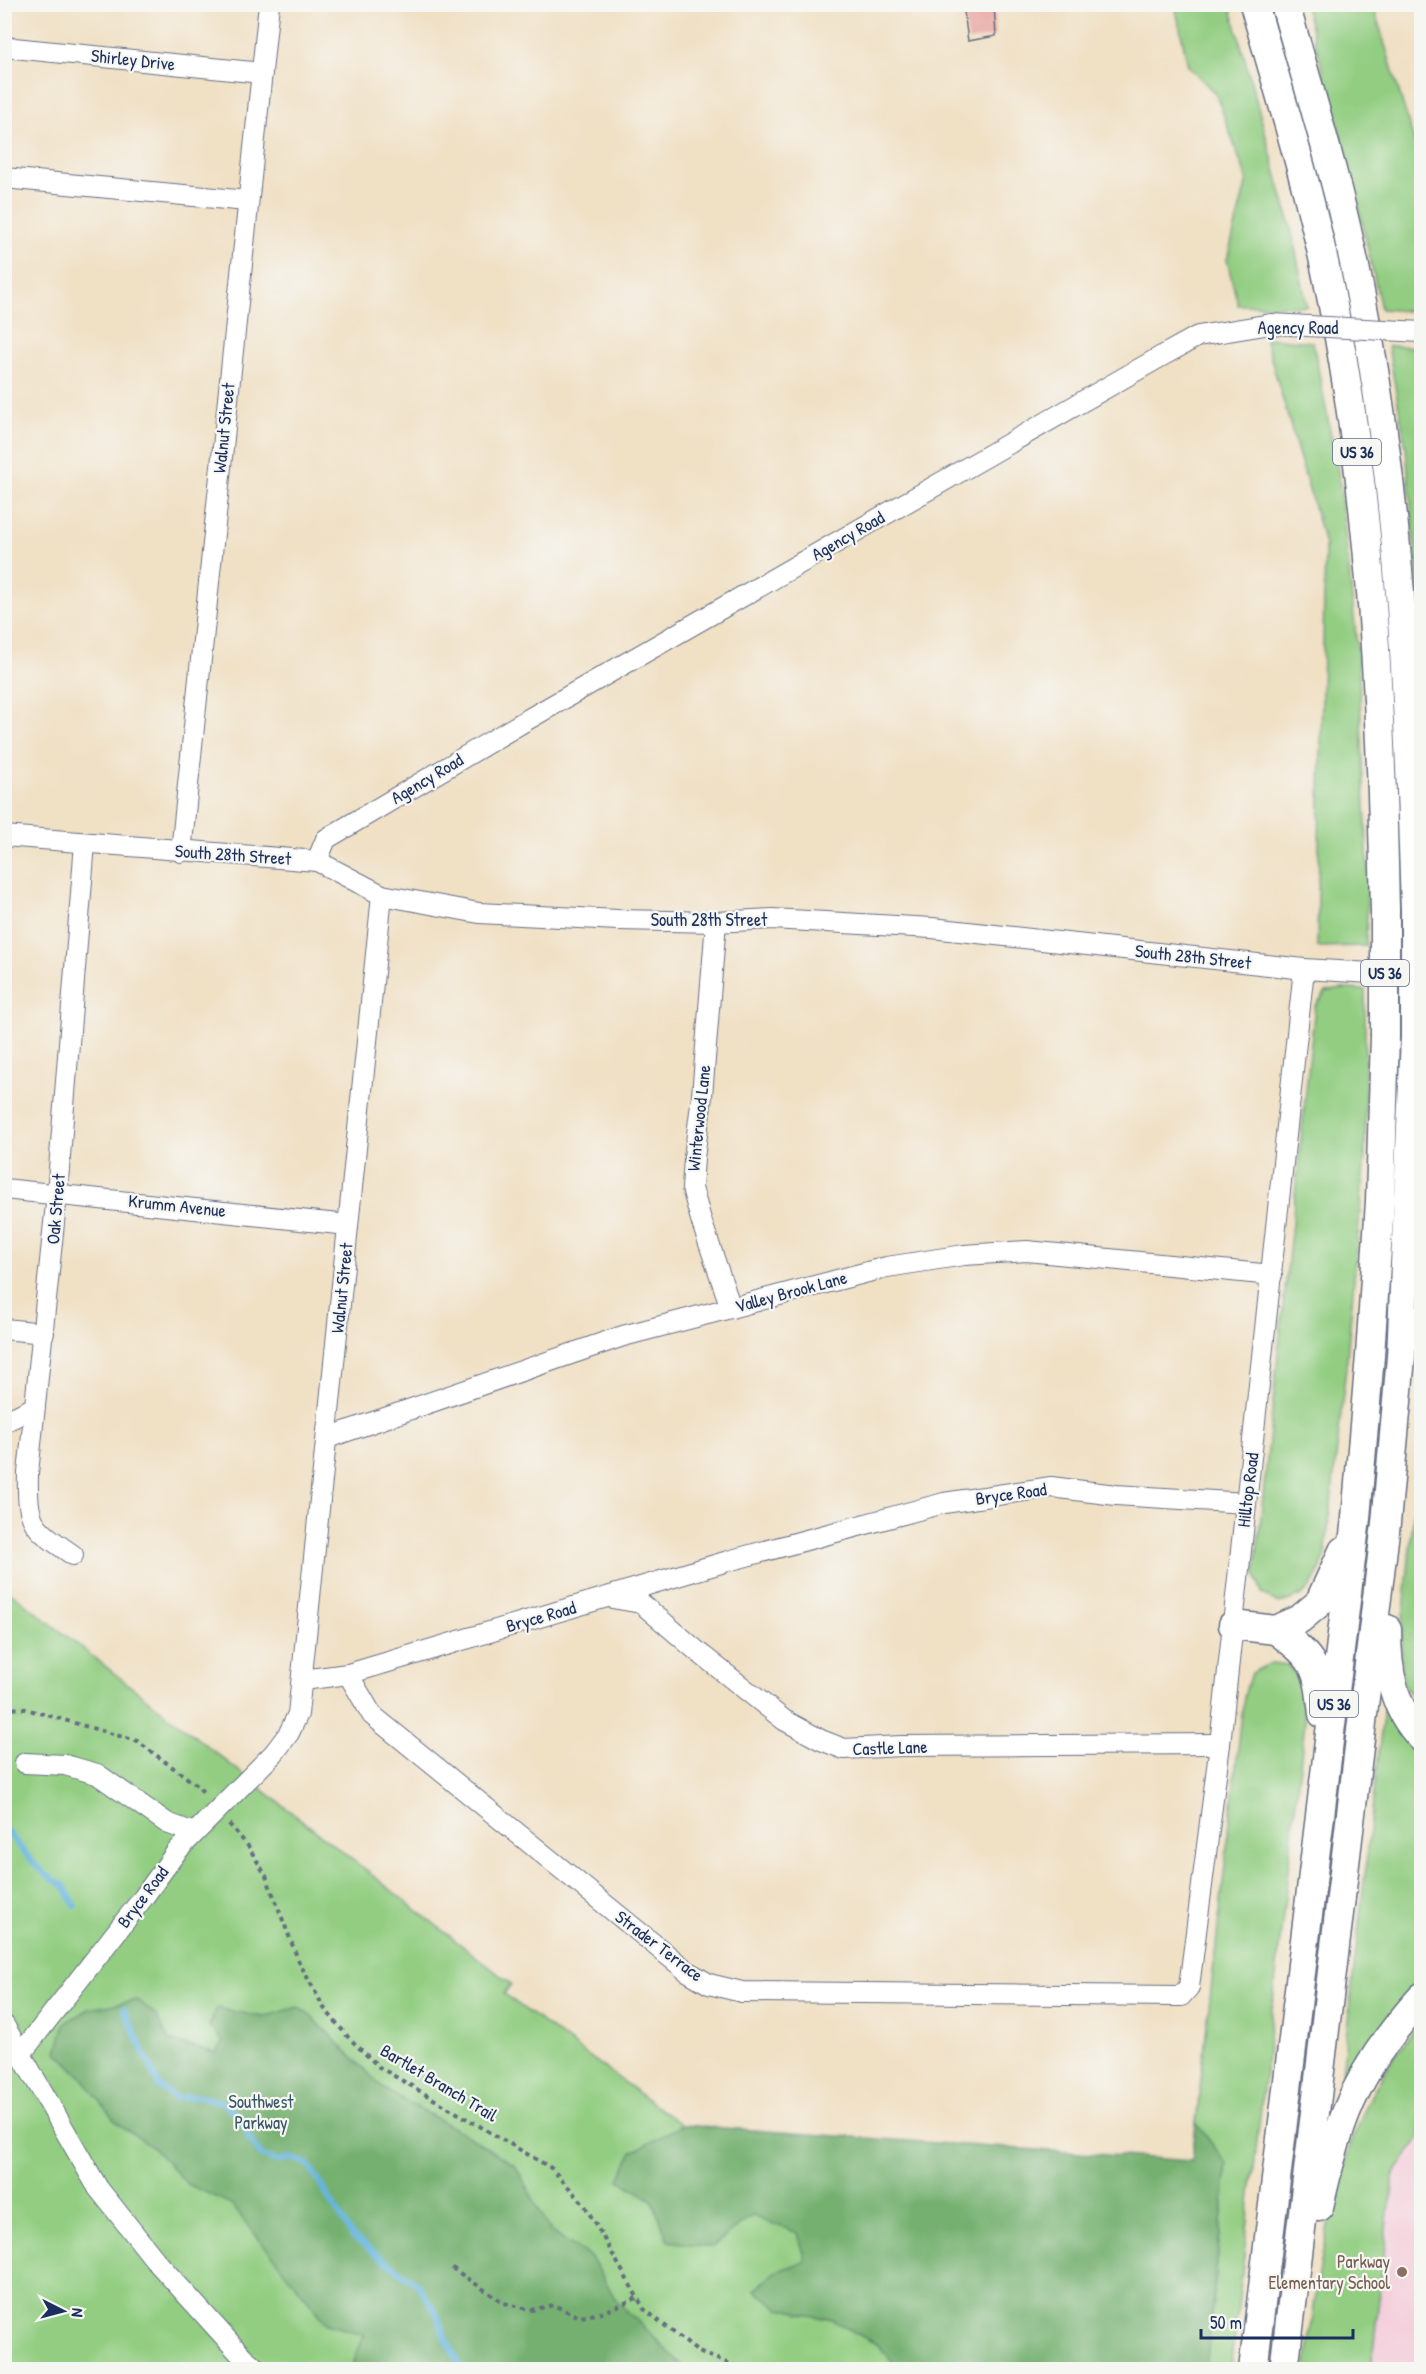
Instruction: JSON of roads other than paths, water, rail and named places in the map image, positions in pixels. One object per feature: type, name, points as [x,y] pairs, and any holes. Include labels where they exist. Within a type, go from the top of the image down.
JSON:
[{"type":"highway","name":"US 36","points":[[1253,2370],[1356,1518],[1380,1201],[1385,910],[1379,690],[1363,499],[1350,404],[1328,278],[1309,196],[1254,4]]},
{"type":"highway","name":"US 36","points":[[1284,2370],[1386,1523],[1401,1357],[1415,1037],[1415,911],[1408,690],[1392,499],[1379,400],[1357,273],[1285,4]]},
{"type":"highway","points":[[1276,1630],[1300,1619],[1319,1603],[1332,1578],[1356,1518]]},
{"type":"highway","points":[[1386,1523],[1387,1657],[1390,1680],[1403,1715],[1422,1738]]},
{"type":"highway","points":[[1233,1625],[1276,1630],[1311,1660],[1320,1686],[1328,1757]]},
{"type":"highway","points":[[1289,2329],[1332,2153],[1346,2112],[1371,2064],[1400,2021],[1422,1997]]},
{"type":"street","name":"Walnut Street","points":[[181,852],[269,4]]},
{"type":"street","name":"Shirley Drive","points":[[4,47],[262,73]]},
{"type":"street","points":[[4,178],[248,201]]},
{"type":"street","name":"Agency Road","points":[[317,861],[326,839],[525,721],[1198,336],[1271,324],[1422,332]]},
{"type":"street","name":"South 28th Street","points":[[4,836],[181,852],[317,861],[382,895],[479,913],[583,919],[716,922],[772,919],[932,928],[1304,969],[1422,976]]},
{"type":"street","name":"Oak Street","points":[[73,1555],[45,1536],[32,1523],[27,1504],[57,1194],[85,843]]},
{"type":"street","name":"Walnut Street","points":[[303,1680],[382,895]]},
{"type":"street","name":"Winterwood Lane","points":[[716,922],[692,1188],[731,1308]]},
{"type":"street","name":"Hilltop Road","points":[[1170,1998],[1181,1996],[1189,1987],[1220,1744],[1304,969]]},
{"type":"street","name":"Krumm Avenue","points":[[4,1189],[348,1225]]},
{"type":"street","name":"Valley Brook Lane","points":[[327,1438],[622,1336],[887,1267],[964,1255],[1027,1251],[1272,1275]]},
{"type":"street","points":[[4,1329],[44,1333]]},
{"type":"street","points":[[4,1422],[35,1407]]},
{"type":"street","name":"Bryce Road","points":[[20,2055],[177,1851],[274,1753],[289,1733],[298,1714],[303,1680],[348,1674],[751,1555],[945,1503],[1051,1487],[1116,1495],[1246,1503]]},
{"type":"street","name":"Castle Lane","points":[[610,1597],[641,1603],[784,1720],[821,1740],[844,1749],[901,1746],[1220,1744]]},
{"type":"street","name":"Strader Terrace","points":[[348,1674],[372,1715],[687,1971],[709,1984],[742,1992],[1170,1998]]},
{"type":"street","points":[[25,1763],[64,1765],[97,1774],[146,1810],[194,1833]]},
{"type":"street","points":[[4,2025],[98,2188],[156,2261],[242,2356],[258,2370]]},
{"type":"waterway","points":[[4,1828],[45,1874],[64,1886],[75,1906]]},
{"type":"waterway","points":[[124,2009],[159,2086],[175,2098],[199,2096],[223,2103],[240,2117],[250,2140],[261,2155],[277,2161],[290,2158],[308,2164],[353,2237],[416,2283],[436,2312],[447,2341],[463,2370]]},
{"type":"place","name":"Parkway Elementary School","points":[[1402,2272]]},
{"type":"park label","name":"Southwest Parkway","points":[[261,2112]]}]
